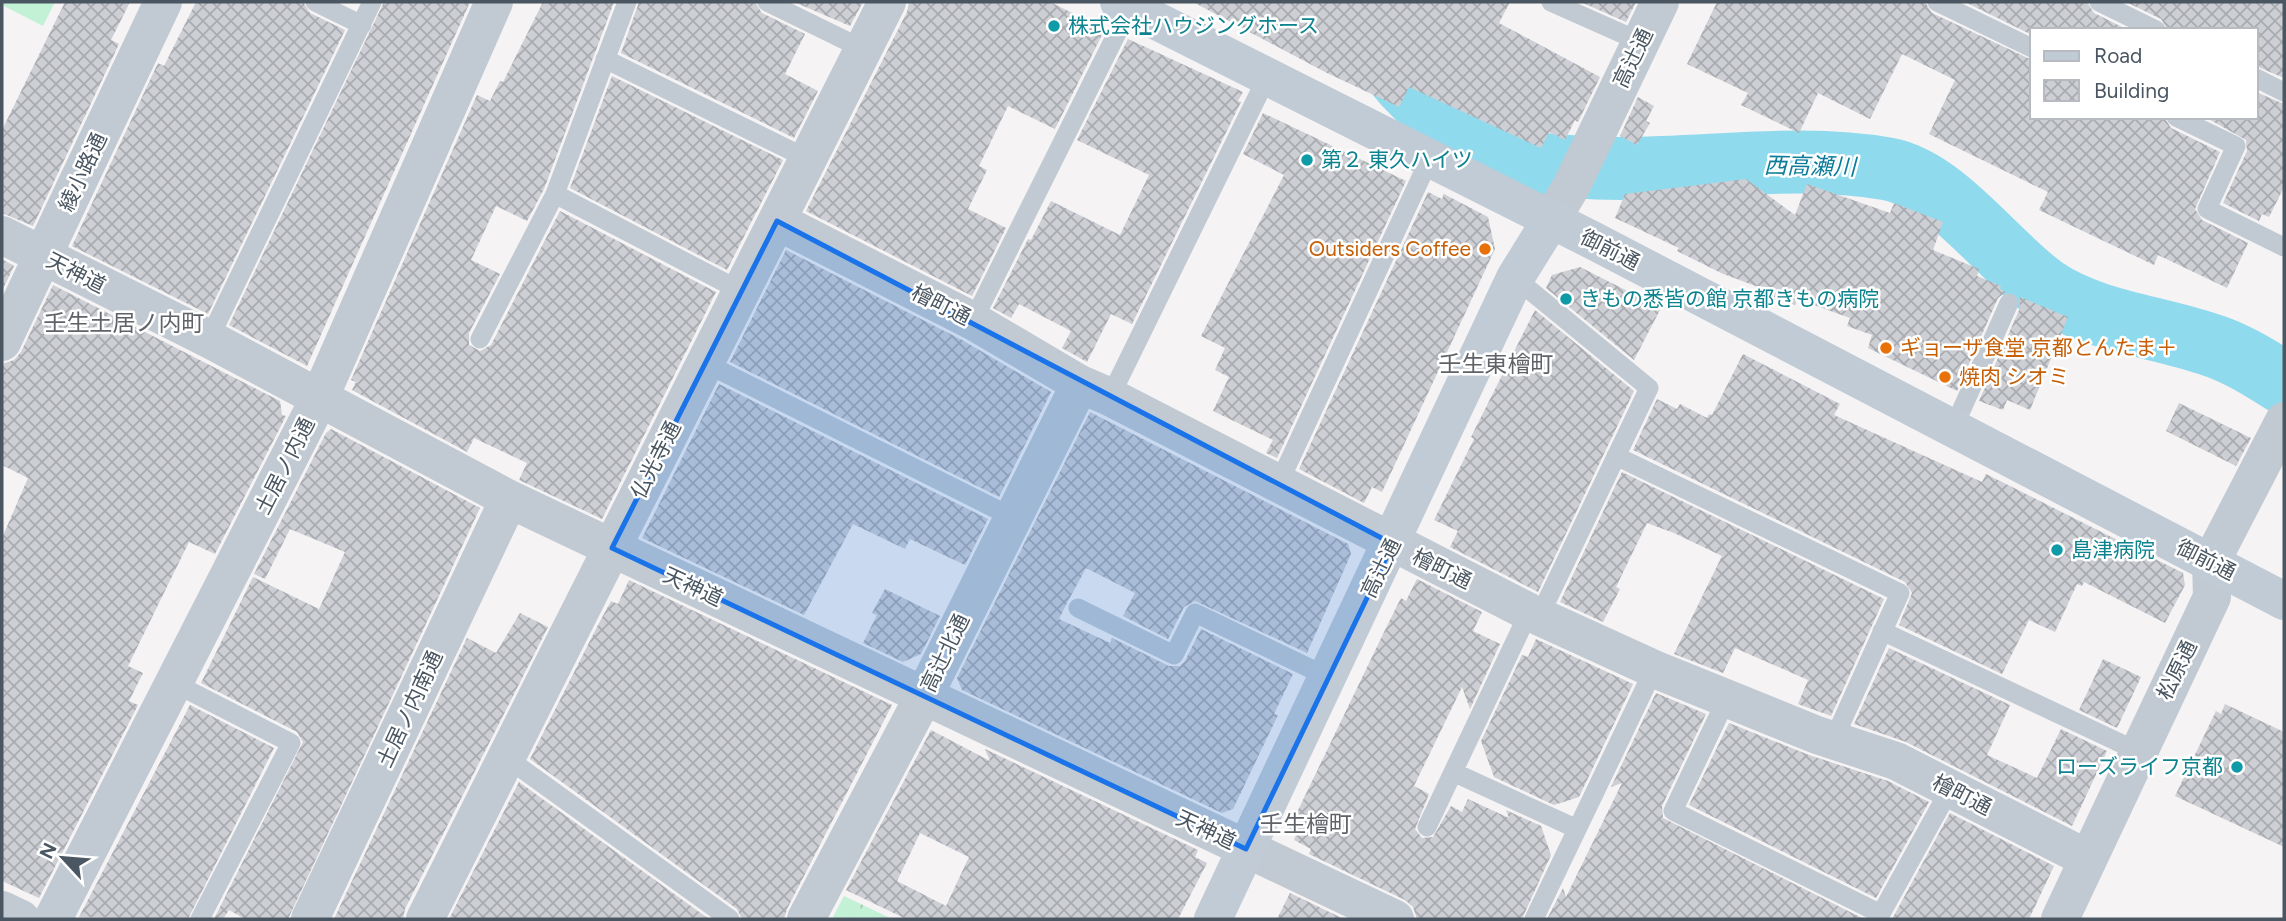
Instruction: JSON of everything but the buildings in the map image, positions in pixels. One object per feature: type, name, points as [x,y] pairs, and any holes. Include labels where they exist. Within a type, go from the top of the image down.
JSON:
[{"type":"street","name":"綾小路通","points":[[2,342],[163,2]]},
{"type":"street","name":"土居ノ内通","points":[[53,919],[319,399],[494,2]]},
{"type":"street","name":"仏光寺通","points":[[425,919],[887,2]]},
{"type":"street","name":"高辻通","points":[[1213,919],[1393,544],[1515,278],[1571,187],[1660,2]]},
{"type":"street","name":"御前通","points":[[1124,4],[1552,220],[2284,601]]},
{"type":"street","name":"檜町通","points":[[777,221],[973,321],[1095,391],[1534,614],[1654,669],[1833,741],[1896,761],[2088,859]]},
{"type":"street","name":"天神道","points":[[2,235],[209,339],[509,499],[1395,919]]},
{"type":"street","name":"高辻北通","points":[[806,919],[924,696],[1012,517],[1095,391]]},
{"type":"street","name":"松原通","points":[[2060,919],[2212,597],[2211,562],[2284,421]]},
{"type":"street","name":"土居ノ内南通","points":[[310,919],[509,499]]},
{"type":"street","points":[[2,910],[21,919]]},
{"type":"lane","points":[[315,2],[362,25]]},
{"type":"lane","points":[[209,339],[372,2]]},
{"type":"lane","points":[[480,339],[555,194],[627,2]]},
{"type":"lane","points":[[767,2],[863,49]]},
{"type":"lane","points":[[1551,2],[1641,41]]},
{"type":"lane","points":[[1937,2],[2030,47]]},
{"type":"lane","points":[[2099,2],[2152,28]]},
{"type":"lane","points":[[973,321],[1124,4]]},
{"type":"lane","points":[[605,59],[808,159]]},
{"type":"lane","points":[[1095,391],[1267,76]]},
{"type":"lane","points":[[2258,79],[2284,92]]},
{"type":"lane","points":[[2180,119],[2236,146],[2207,209],[2284,247]]},
{"type":"lane","points":[[1278,485],[1430,158]]},
{"type":"lane","points":[[555,194],[741,291]]},
{"type":"lane","points":[[1427,827],[1649,388],[1515,278]]},
{"type":"lane","points":[[1952,429],[2009,303]]},
{"type":"lane","points":[[705,363],[1012,517]]},
{"type":"lane","points":[[1616,456],[1900,593],[1833,741]]},
{"type":"lane","points":[[1077,608],[1174,655],[1195,613],[1328,677]]},
{"type":"lane","points":[[1882,631],[2137,751]]},
{"type":"lane","points":[[1534,919],[1654,669]]},
{"type":"lane","points":[[174,683],[291,743],[200,919]]},
{"type":"lane","points":[[1727,698],[1673,811],[1880,917],[1950,789]]},
{"type":"lane","points":[[506,758],[730,919]]},
{"type":"lane","points":[[1453,772],[1577,829]]},
{"type":"highlighted area","points":[[777,221],[1393,544],[1246,849],[612,548]]},
{"type":"green space","points":[[2,2],[55,2],[43,26],[2,5]]},
{"type":"green space","points":[[844,896],[892,919],[832,919]]},
{"type":"waterway","name":"西高瀬川","points":[[1340,2],[1364,25],[1392,69],[1431,110],[1478,142],[1512,157],[1543,164],[1597,168],[1816,162],[1888,169],[1909,176],[1950,202],[2027,274],[2063,300],[2103,316],[2218,347],[2284,383]]},
{"type":"place","name":"株式会社ハウジングホース","points":[[1054,26]]},
{"type":"place","name":"第２ 東久ハイツ","points":[[1307,160]]},
{"type":"place","name":"Outsiders Coffee","points":[[1485,249]]},
{"type":"place","name":"きもの悉皆の館 京都きもの病院","points":[[1566,299]]},
{"type":"place","name":"ギョーザ食堂 京都とんたま＋","points":[[1886,348]]},
{"type":"place","name":"焼肉 シオミ","points":[[1945,377]]},
{"type":"place","name":"島津病院","points":[[2057,550]]},
{"type":"place","name":"ローズライフ京都","points":[[2237,767]]},
{"type":"district","name":"壬生土居ノ内町","points":[[124,323]]},
{"type":"district","name":"壬生東檜町","points":[[1496,364]]},
{"type":"district","name":"壬生檜町","points":[[1306,824]]}]
